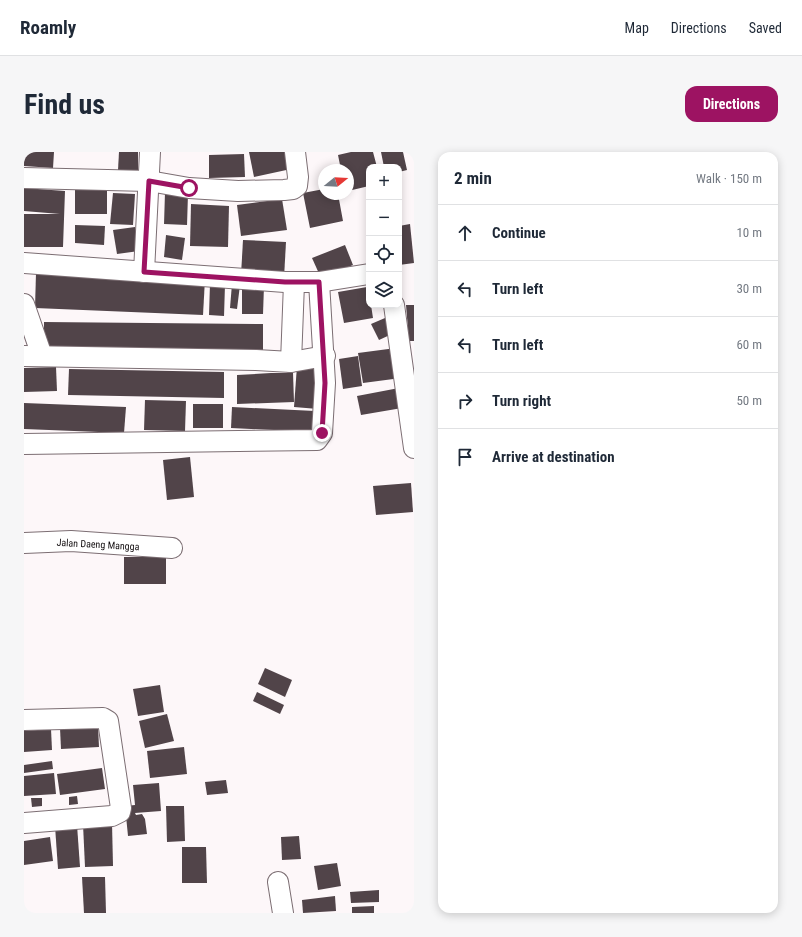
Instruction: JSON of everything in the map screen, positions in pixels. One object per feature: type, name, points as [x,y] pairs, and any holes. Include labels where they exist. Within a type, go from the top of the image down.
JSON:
[{"type":"street","points":[[144,272],[150,152]]},
{"type":"street","points":[[24,178],[149,181],[189,188],[238,191],[284,190],[293,189],[297,186],[298,177],[295,152]]},
{"type":"street","points":[[24,263],[294,283],[319,282],[366,274]]},
{"type":"street","points":[[24,444],[317,440],[322,433],[325,383],[319,282]]},
{"type":"street","points":[[291,362],[294,283]]},
{"type":"street","points":[[24,304],[33,356],[291,362],[324,356]]},
{"type":"street","points":[[394,308],[414,448]]},
{"type":"street","name":"Jalan Daeng Mangga","points":[[24,543],[71,541],[172,548]]},
{"type":"street","points":[[24,720],[106,719],[108,721],[121,808],[120,812],[112,816],[24,823]]},
{"type":"street","points":[[278,882],[282,913]]},
{"type":"building","points":[[24,152],[54,152],[53,168],[24,166]]},
{"type":"building","points":[[119,152],[138,152],[138,171],[118,170]]},
{"type":"building","points":[[249,152],[287,152],[291,169],[254,177]]},
{"type":"building","points":[[351,152],[373,152],[376,164],[366,164],[366,187],[354,190],[354,164],[340,164],[338,155]]},
{"type":"building","points":[[381,152],[403,152],[407,170],[402,171],[402,164],[383,164]]},
{"type":"building","points":[[244,154],[245,177],[209,178],[209,155]]},
{"type":"building","points":[[24,188],[65,191],[63,247],[24,247],[24,214],[60,214],[24,211]]},
{"type":"building","points":[[75,190],[107,190],[107,214],[75,214]]},
{"type":"building","points":[[318,190],[318,200],[339,200],[343,221],[310,228],[303,193]]},
{"type":"building","points":[[165,192],[188,193],[187,225],[164,224]]},
{"type":"building","points":[[113,193],[135,194],[133,225],[110,224]]},
{"type":"building","points":[[282,199],[287,230],[241,236],[237,205]]},
{"type":"building","points":[[191,204],[229,206],[228,247],[190,246]]},
{"type":"building","points":[[410,224],[414,263],[402,265],[402,225]]},
{"type":"building","points":[[75,225],[105,226],[104,245],[75,243]]},
{"type":"building","points":[[135,227],[139,251],[117,254],[113,230]]},
{"type":"building","points":[[166,235],[185,238],[182,260],[164,257]]},
{"type":"building","points":[[243,240],[286,242],[284,278],[241,275]]},
{"type":"building","points":[[345,245],[353,265],[321,278],[312,258]]},
{"type":"building","points":[[36,273],[205,279],[203,315],[35,308]]},
{"type":"building","points":[[210,283],[225,284],[224,316],[209,315]]},
{"type":"building","points":[[232,284],[240,285],[237,309],[230,308]]},
{"type":"building","points":[[242,286],[264,286],[263,314],[242,314]]},
{"type":"building","points":[[366,287],[366,308],[371,308],[373,318],[344,323],[338,292]]},
{"type":"building","points":[[406,305],[414,305],[414,341],[409,341]]},
{"type":"building","points":[[385,318],[392,334],[379,340],[371,324]]},
{"type":"building","points":[[44,322],[263,324],[263,353],[44,351]]},
{"type":"building","points":[[396,348],[401,378],[363,383],[358,353]]},
{"type":"building","points":[[358,356],[362,386],[343,389],[339,359]]},
{"type":"building","points":[[297,366],[321,368],[318,409],[294,407]]},
{"type":"building","points":[[56,367],[57,391],[24,392],[24,368]]},
{"type":"building","points":[[69,369],[224,372],[224,398],[68,395]]},
{"type":"building","points":[[293,373],[294,402],[237,404],[237,375]]},
{"type":"building","points":[[399,388],[402,408],[361,415],[357,396]]},
{"type":"building","points":[[145,400],[186,401],[185,431],[144,430]]},
{"type":"building","points":[[24,403],[126,407],[124,433],[24,429]]},
{"type":"building","points":[[193,404],[223,404],[223,428],[193,428]]},
{"type":"building","points":[[232,407],[315,411],[314,432],[231,428]]},
{"type":"building","points":[[190,457],[194,497],[167,500],[163,460]]},
{"type":"building","points":[[411,483],[413,512],[376,515],[373,486]]},
{"type":"building","points":[[124,557],[166,557],[166,584],[124,584]]},
{"type":"building","points":[[265,668],[292,680],[285,697],[258,684]]},
{"type":"building","points":[[160,685],[164,712],[138,716],[133,689]]},
{"type":"building","points":[[257,692],[284,705],[280,714],[253,701]]},
{"type":"building","points":[[167,714],[174,741],[145,748],[139,721]]},
{"type":"building","points":[[98,726],[99,747],[61,749],[60,728]]},
{"type":"building","points":[[51,729],[52,750],[24,752],[24,731]]},
{"type":"building","points":[[184,747],[187,774],[150,778],[147,751]]},
{"type":"building","points":[[52,761],[53,769],[24,773],[24,765]]},
{"type":"building","points":[[102,768],[105,789],[60,795],[57,774]]},
{"type":"building","points":[[54,773],[56,794],[24,796],[24,776]]},
{"type":"building","points":[[226,780],[228,793],[207,795],[205,782]]},
{"type":"building","points":[[159,783],[161,811],[135,813],[136,815],[142,814],[145,819],[147,834],[128,836],[125,806],[135,805],[133,785]]},
{"type":"building","points":[[77,796],[78,804],[69,805],[69,797]]},
{"type":"building","points":[[31,798],[42,798],[42,806],[32,807]]},
{"type":"building","points":[[166,806],[184,806],[185,841],[167,842]]},
{"type":"building","points":[[112,823],[113,866],[85,867],[83,824]]},
{"type":"building","points":[[77,825],[80,867],[58,869],[55,826]]},
{"type":"building","points":[[299,836],[301,859],[282,860],[281,837]]},
{"type":"building","points":[[50,837],[53,861],[24,865],[24,841]]},
{"type":"building","points":[[182,847],[206,847],[207,883],[182,883]]},
{"type":"building","points":[[337,863],[341,886],[318,890],[314,866]]},
{"type":"building","points":[[82,877],[105,877],[106,913],[84,913]]},
{"type":"building","points":[[379,890],[379,902],[351,903],[350,892]]},
{"type":"building","points":[[335,896],[336,911],[303,913],[302,900]]},
{"type":"building","points":[[374,906],[374,913],[352,913],[352,907]]},
{"type":"route","points":[[189,188],[149,181],[144,272],[285,282],[319,282],[325,383],[322,433]]}]
